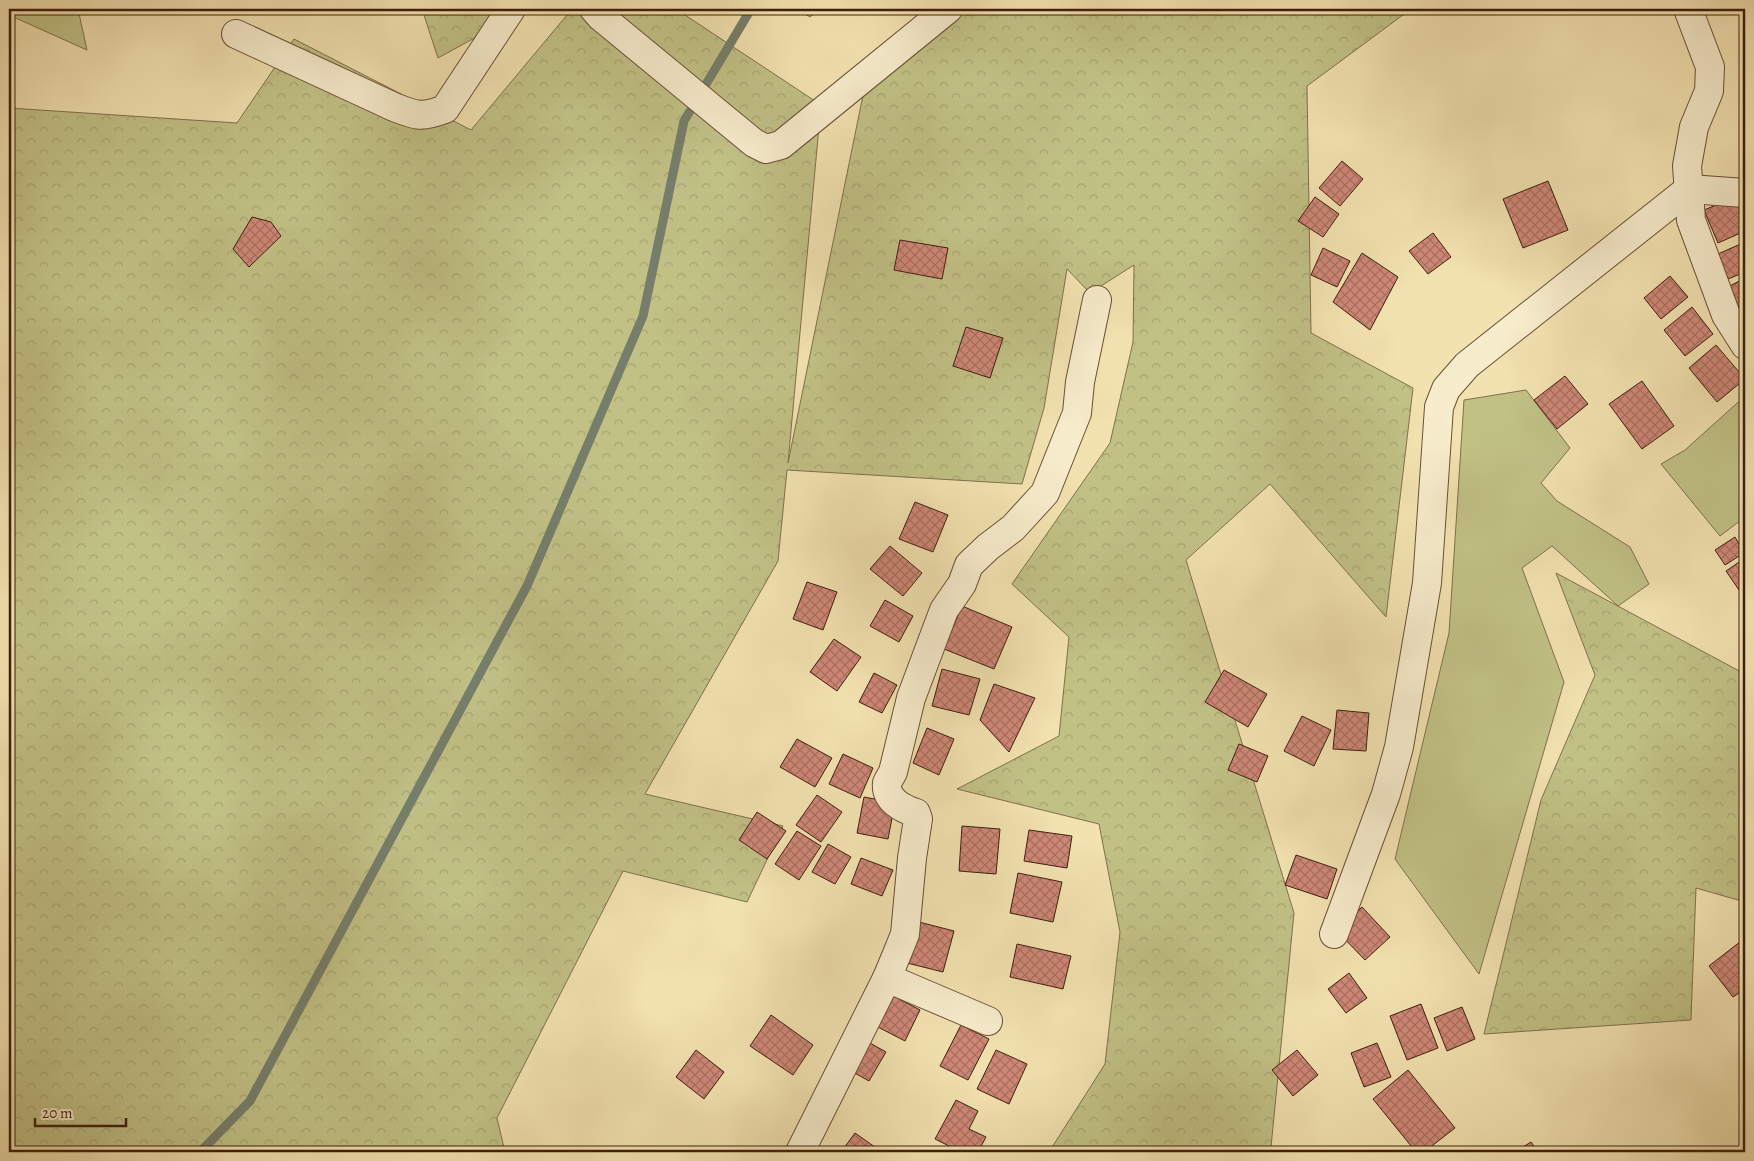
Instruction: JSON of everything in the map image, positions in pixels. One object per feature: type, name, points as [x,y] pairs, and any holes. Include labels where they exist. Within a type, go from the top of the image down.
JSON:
[{"type":"street","points":[[236,34],[394,107],[414,115],[428,116],[445,109],[511,9]]},
{"type":"street","points":[[597,13],[754,143],[766,149],[781,145],[948,9]]},
{"type":"street","points":[[1688,9],[1710,67],[1709,91],[1694,127],[1687,166],[1691,220],[1726,315],[1745,345]]},
{"type":"street","points":[[1334,934],[1386,794],[1399,748],[1427,583],[1439,407],[1446,389],[1468,365],[1689,189],[1745,193]]},
{"type":"street","points":[[800,1152],[887,978],[904,934],[918,819],[916,813],[902,808],[894,801],[889,794],[888,783],[893,772],[911,698],[944,610],[962,584],[969,565],[988,547],[1013,528],[1044,493],[1077,413],[1080,382],[1098,300]]},
{"type":"street","points":[[887,978],[988,1021]]},
{"type":"green space","points":[[9,9],[78,9],[87,50],[9,15]]},
{"type":"green space","points":[[422,9],[498,9],[491,29],[438,58]]},
{"type":"green space","points":[[572,9],[676,9],[821,105],[788,463],[871,56],[930,9],[1411,9],[1307,86],[1311,333],[1413,388],[1386,617],[1270,484],[1186,560],[1294,913],[1271,1147],[1239,1152],[1049,1152],[1105,1064],[1120,932],[1099,824],[957,789],[1059,736],[1069,637],[1012,584],[1110,443],[1133,342],[1134,265],[1090,293],[1067,269],[1044,408],[1022,484],[787,470],[778,561],[645,794],[783,826],[747,902],[623,871],[497,1118],[505,1152],[9,1152],[9,108],[237,123],[294,39],[471,130]]},
{"type":"green space","points":[[797,9],[820,9],[810,17]]},
{"type":"green space","points":[[1526,390],[1570,448],[1541,483],[1557,501],[1630,547],[1649,584],[1618,606],[1552,546],[1522,568],[1564,682],[1479,974],[1395,859],[1449,633],[1464,400]]},
{"type":"green space","points":[[1745,396],[1745,517],[1720,536],[1661,464],[1685,450]]},
{"type":"green space","points":[[1556,573],[1745,674],[1745,902],[1696,888],[1691,1020],[1484,1034],[1541,800],[1595,675]]},
{"type":"building","points":[[1342,161],[1363,179],[1340,206],[1319,188]]},
{"type":"building","points":[[1548,181],[1568,230],[1523,248],[1503,199]]},
{"type":"building","points":[[1315,197],[1339,214],[1323,237],[1298,221]]},
{"type":"building","points":[[1735,197],[1745,219],[1745,231],[1718,243],[1704,210]]},
{"type":"building","points":[[252,217],[271,222],[281,236],[249,267],[233,249]]},
{"type":"building","points":[[1433,233],[1451,257],[1428,274],[1409,251]]},
{"type":"building","points":[[900,240],[948,248],[942,279],[894,270]]},
{"type":"building","points":[[1745,242],[1745,272],[1728,279],[1718,254]]},
{"type":"building","points":[[1323,248],[1350,261],[1337,287],[1311,275]]},
{"type":"building","points":[[1362,253],[1398,277],[1370,330],[1333,302]]},
{"type":"building","points":[[1670,276],[1688,297],[1661,319],[1644,298]]},
{"type":"building","points":[[1745,278],[1745,303],[1738,307],[1728,287]]},
{"type":"building","points":[[1692,307],[1713,334],[1685,356],[1664,330]]},
{"type":"building","points":[[966,327],[1003,338],[990,378],[953,366]]},
{"type":"building","points":[[1716,345],[1745,379],[1717,402],[1689,368]]},
{"type":"building","points":[[1565,376],[1588,404],[1557,429],[1534,400]]},
{"type":"building","points":[[1642,381],[1674,426],[1642,449],[1609,404]]},
{"type":"building","points":[[915,502],[948,515],[933,552],[899,539]]},
{"type":"building","points":[[1735,537],[1744,553],[1725,565],[1715,550]]},
{"type":"building","points":[[890,546],[922,573],[903,596],[870,569]]},
{"type":"building","points":[[1745,558],[1745,586],[1739,590],[1726,571]]},
{"type":"building","points":[[807,582],[837,592],[823,630],[793,619]]},
{"type":"building","points":[[885,600],[913,616],[899,642],[870,626]]},
{"type":"building","points":[[962,606],[1012,627],[994,669],[944,649]]},
{"type":"building","points":[[834,639],[861,657],[837,691],[810,672]]},
{"type":"building","points":[[942,669],[980,679],[969,715],[932,706]]},
{"type":"building","points":[[1224,670],[1267,694],[1248,727],[1205,702]]},
{"type":"building","points":[[874,673],[897,685],[882,713],[859,702]]},
{"type":"building","points":[[994,684],[1035,698],[1009,752],[980,720]]},
{"type":"building","points":[[1337,710],[1369,713],[1366,751],[1333,749]]},
{"type":"building","points":[[1302,716],[1331,730],[1314,766],[1284,751]]},
{"type":"building","points":[[927,728],[954,739],[939,775],[913,763]]},
{"type":"building","points":[[797,739],[832,758],[815,787],[780,767]]},
{"type":"building","points":[[1239,744],[1268,756],[1257,782],[1228,770]]},
{"type":"building","points":[[843,754],[873,768],[860,798],[829,784]]},
{"type":"building","points":[[817,795],[842,812],[821,842],[796,825]]},
{"type":"building","points":[[864,797],[895,803],[888,839],[857,833]]},
{"type":"building","points":[[757,812],[786,831],[767,859],[739,840]]},
{"type":"building","points":[[962,826],[1000,829],[996,874],[959,871]]},
{"type":"building","points":[[1029,830],[1072,836],[1067,868],[1024,861]]},
{"type":"building","points":[[797,831],[821,846],[799,880],[775,864]]},
{"type":"building","points":[[828,844],[851,857],[835,884],[812,872]]},
{"type":"building","points":[[1296,855],[1337,869],[1327,899],[1285,885]]},
{"type":"building","points":[[861,858],[893,870],[882,896],[851,884]]},
{"type":"building","points":[[1018,873],[1062,882],[1053,922],[1010,913]]},
{"type":"building","points":[[1362,907],[1390,937],[1365,960],[1337,931]]},
{"type":"building","points":[[919,922],[954,931],[943,972],[907,963]]},
{"type":"building","points":[[1745,938],[1745,989],[1733,997],[1709,966]]},
{"type":"building","points":[[1017,944],[1071,956],[1063,989],[1010,977]]},
{"type":"building","points":[[1349,973],[1367,998],[1346,1013],[1328,989]]},
{"type":"building","points":[[890,994],[920,1010],[905,1041],[874,1025]]},
{"type":"building","points":[[1421,1004],[1438,1048],[1407,1060],[1390,1016]]},
{"type":"building","points":[[1462,1007],[1475,1039],[1447,1051],[1434,1018]]},
{"type":"building","points":[[771,1015],[813,1045],[793,1075],[750,1046]]},
{"type":"building","points":[[961,1025],[989,1039],[968,1080],[940,1066]]},
{"type":"building","points":[[861,1038],[886,1052],[869,1081],[844,1067]]},
{"type":"building","points":[[1377,1043],[1391,1077],[1364,1087],[1351,1053]]},
{"type":"building","points":[[696,1050],[724,1072],[704,1099],[676,1077]]},
{"type":"building","points":[[996,1050],[1027,1064],[1009,1104],[977,1089]]},
{"type":"building","points":[[1297,1050],[1318,1075],[1293,1096],[1272,1070]]},
{"type":"building","points":[[1408,1070],[1455,1128],[1424,1152],[1416,1152],[1373,1099]]},
{"type":"building","points":[[956,1100],[978,1111],[969,1129],[986,1137],[978,1152],[961,1152],[935,1139]]},
{"type":"building","points":[[855,1133],[882,1152],[841,1152]]},
{"type":"building","points":[[1531,1142],[1538,1152],[1515,1152]]},
{"type":"waterway","points":[[200,1152],[250,1101],[527,586],[643,316],[684,121],[751,9]]}]
